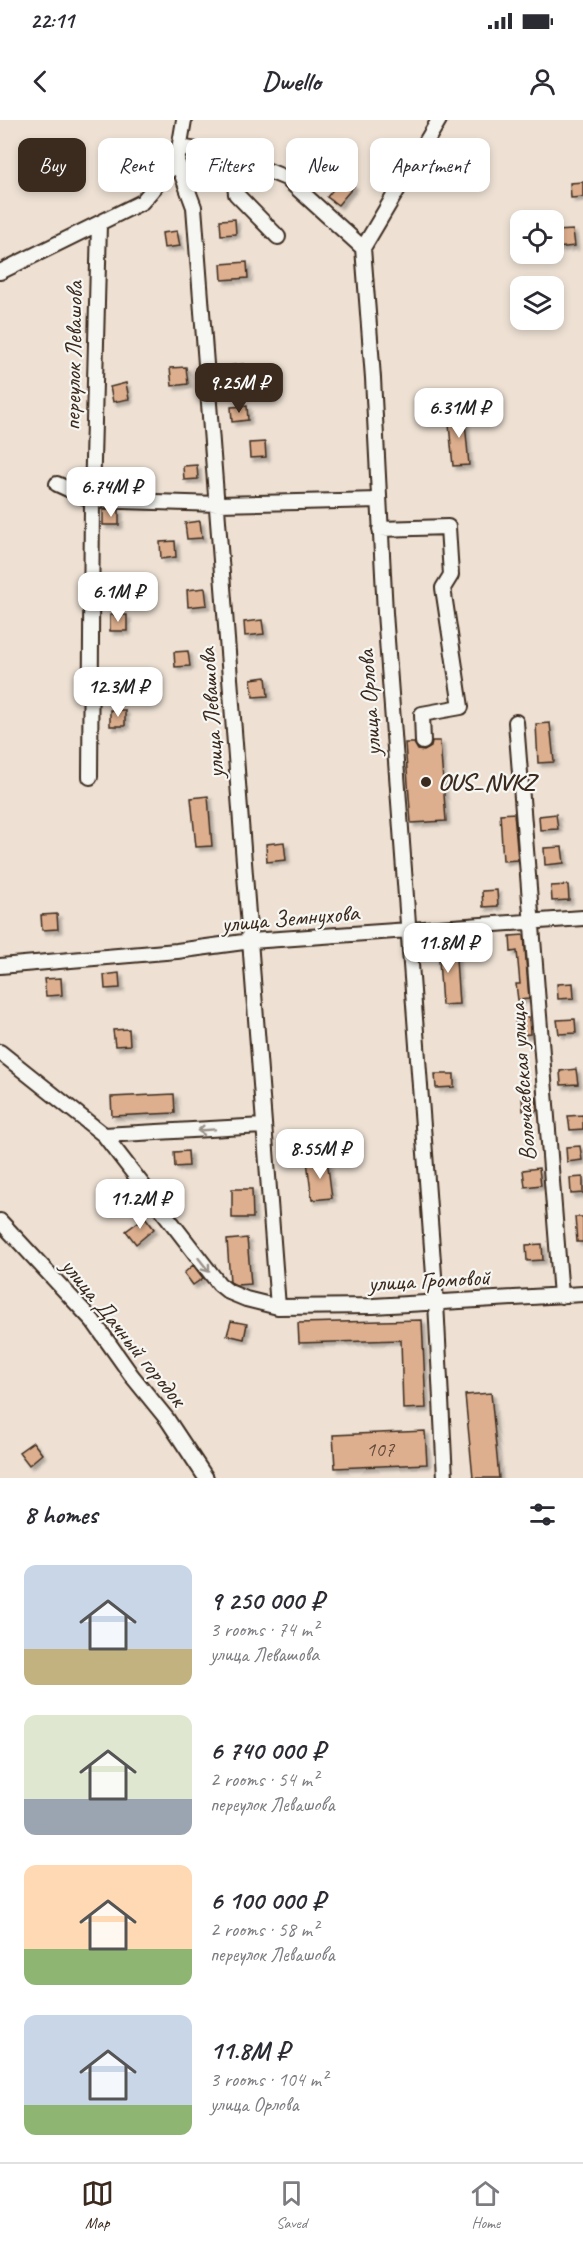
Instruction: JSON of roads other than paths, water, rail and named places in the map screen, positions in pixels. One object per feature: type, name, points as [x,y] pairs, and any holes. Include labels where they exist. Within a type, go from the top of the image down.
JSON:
[{"type":"street","name":"улица Левашова","points":[[184,120],[178,154],[194,207],[278,1307]]},
{"type":"street","points":[[274,173],[286,178],[363,248],[439,120]]},
{"type":"street","points":[[0,272],[142,202],[178,154],[186,154]]},
{"type":"street","points":[[236,192],[278,237]]},
{"type":"street","name":"переулок Левашова","points":[[90,777],[92,500],[99,224]]},
{"type":"street","name":"улица Орлова","points":[[363,248],[436,1302],[445,1478]]},
{"type":"street","points":[[57,484],[92,500],[218,504],[379,500]]},
{"type":"street","points":[[381,530],[448,527],[451,575],[443,588],[461,707],[422,714],[423,742]]},
{"type":"street","name":"Волочаевская улица","points":[[516,722],[561,1296]]},
{"type":"street","name":"улица Земнухова","points":[[0,966],[177,951],[251,942],[583,918]]},
{"type":"street","name":"улица Громовой","points":[[0,1052],[104,1135],[219,1284],[229,1292],[278,1307],[373,1306],[583,1294]]},
{"type":"street","points":[[104,1135],[264,1126]]},
{"type":"street","name":"улица Дачный городок","points":[[0,1221],[93,1321],[132,1376],[167,1419],[206,1478]]},
{"type":"place","name":"OUS_NVKZ","points":[[426,782]]}]
